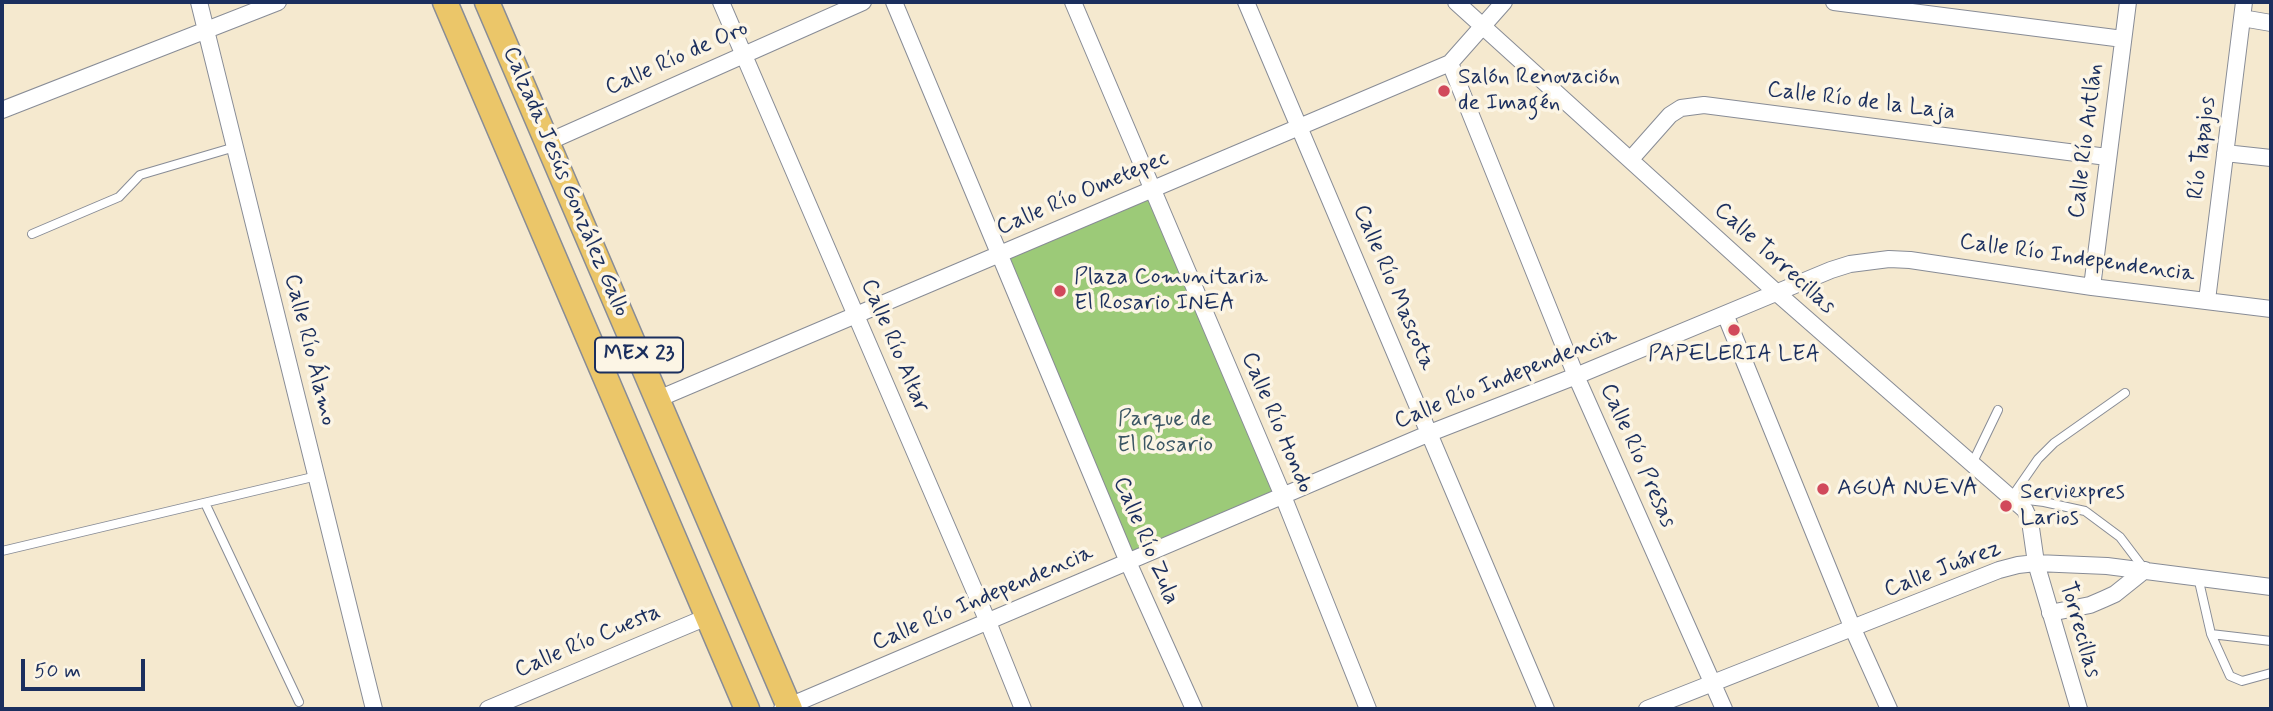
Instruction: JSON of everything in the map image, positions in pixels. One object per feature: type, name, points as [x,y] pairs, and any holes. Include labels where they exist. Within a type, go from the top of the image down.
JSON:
[{"type":"main road","name":"Calzada Jesús González Gallo","points":[[445,2],[747,709]]},
{"type":"main road","name":"Calzada Jesús González Gallo","points":[[487,2],[787,708]]},
{"type":"street","name":"Calle Río Álamo","points":[[200,2],[374,709]]},
{"type":"street","points":[[2,110],[278,2]]},
{"type":"street","name":"Calle Río Altar","points":[[722,2],[1023,709]]},
{"type":"street","name":"Calle Río de Oro","points":[[548,142],[863,2]]},
{"type":"street","name":"Calle Río Zula","points":[[894,2],[1128,562],[1194,709]]},
{"type":"street","name":"Calle Río Hondo","points":[[1073,2],[1283,496],[1368,709]]},
{"type":"street","name":"Calle Río Mascota","points":[[1246,2],[1546,709]]},
{"type":"street","name":"Calle Torrecillas","points":[[1456,2],[1777,293],[2025,510],[2030,521],[2036,564]]},
{"type":"street","name":"Calle Río Ometepec","points":[[658,400],[1450,63],[1504,2]]},
{"type":"street","points":[[1834,2],[2123,40]]},
{"type":"street","name":"Calle Río Autlán","points":[[2092,287],[2128,2]]},
{"type":"street","points":[[2243,10],[2271,23]]},
{"type":"street","name":"Río Tapajos","points":[[2207,300],[2243,10]]},
{"type":"street","name":"Calle Río Presas","points":[[1450,63],[1576,376],[1724,709]]},
{"type":"street","name":"Calle Río de la Laja","points":[[1631,159],[1670,115],[1693,105],[2107,157]]},
{"type":"street","points":[[2225,153],[2271,158]]},
{"type":"street","name":"Calle Río Independencia","points":[[787,708],[1430,433],[1850,264],[1889,259],[1931,263],[2092,287],[2271,309]]},
{"type":"street","points":[[1725,314],[1853,629],[1889,709]]},
{"type":"street","name":"Calle Juárez","points":[[1647,709],[1999,570],[2036,564],[2107,566],[2271,586]]},
{"type":"street","name":"Torrecillas","points":[[2036,564],[2079,709]]},
{"type":"street","points":[[2050,613],[2090,605],[2104,599],[2115,594],[2145,570]]},
{"type":"street","name":"Calle Río Cuesta","points":[[488,709],[706,617]]},
{"type":"lane","points":[[32,234],[119,197],[140,175],[235,147]]},
{"type":"lane","points":[[2125,393],[2054,443],[2038,459],[2011,498],[2085,511],[2120,537],[2145,570]]},
{"type":"lane","points":[[1972,464],[1998,410]]},
{"type":"lane","points":[[2,551],[317,476]]},
{"type":"lane","points":[[205,503],[299,702]]},
{"type":"lane","points":[[2198,577],[2211,634],[2230,676],[2242,681],[2271,673]]},
{"type":"lane","points":[[2211,634],[2271,641]]},
{"type":"green space","name":"Parque de El Rosario","points":[[1150,195],[1276,493],[1131,556],[1006,257]]},
{"type":"place","name":"Salón Renovación de Imagén","points":[[1444,91]]},
{"type":"place","name":"Plaza Comunitaria El Rosario INEA","points":[[1060,291]]},
{"type":"place","name":"PAPELERIA LEA","points":[[1734,330]]},
{"type":"place","name":"AGUA NUEVA","points":[[1823,489]]},
{"type":"place","name":"Serviexpres Larios","points":[[2006,506]]}]
